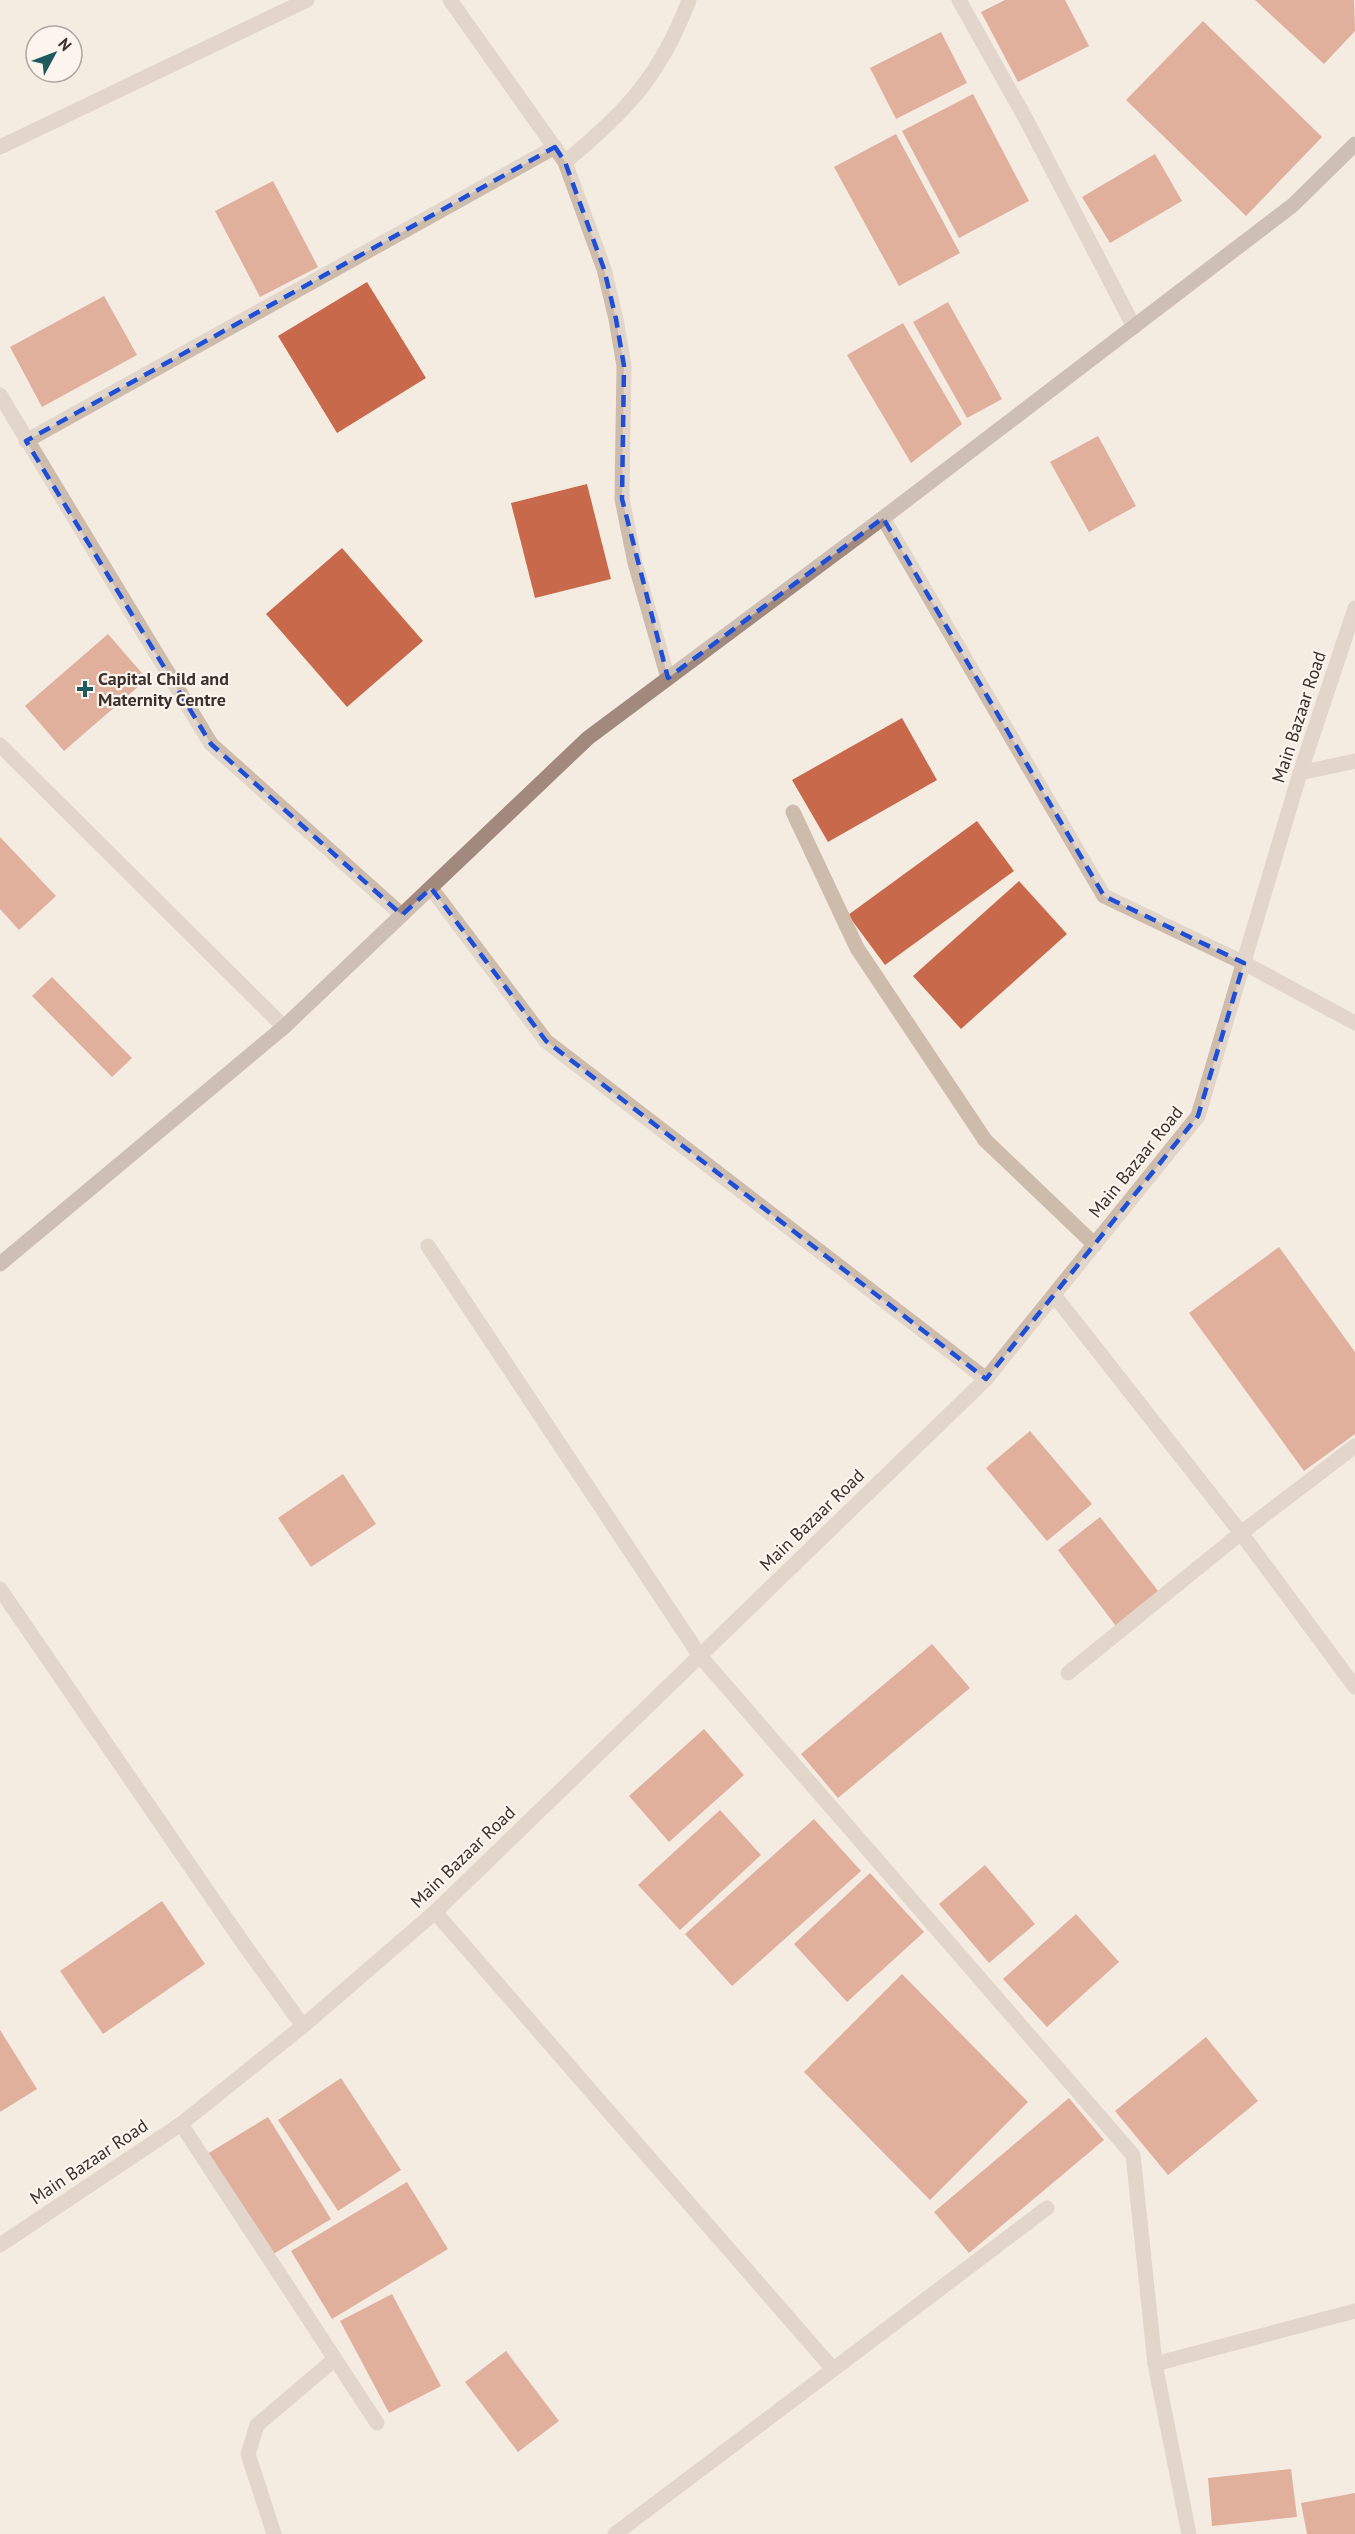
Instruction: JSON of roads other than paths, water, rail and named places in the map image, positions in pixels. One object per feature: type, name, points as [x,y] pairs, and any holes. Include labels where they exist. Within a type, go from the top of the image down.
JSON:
[{"type":"street","points":[[0,147],[307,0]]},
{"type":"street","points":[[450,0],[565,162],[604,268],[624,366],[622,499],[635,563],[668,678]]},
{"type":"street","points":[[565,162],[638,95],[655,72],[689,0]]},
{"type":"street","points":[[958,0],[1027,121],[1134,327]]},
{"type":"street","points":[[0,1264],[284,1027],[588,738],[883,518],[1293,205],[1355,144]]},
{"type":"street","points":[[26,441],[555,147]]},
{"type":"street","points":[[0,395],[211,744],[402,915]]},
{"type":"street","points":[[883,518],[1104,896],[1244,963],[1355,1023]]},
{"type":"street","name":"Main Bazaar Road","points":[[0,2245],[181,2124],[303,2026],[435,1912],[986,1379],[1198,1116],[1300,773],[1355,608]]},
{"type":"street","points":[[0,744],[284,1027]]},
{"type":"street","points":[[1300,773],[1355,761]]},
{"type":"street","points":[[793,812],[857,948],[985,1140],[1095,1245]]},
{"type":"street","points":[[431,888],[546,1041],[986,1379]]},
{"type":"street","points":[[428,1246],[700,1656],[1133,2155],[1155,2364],[1189,2534]]},
{"type":"street","points":[[1054,1295],[1241,1533],[1355,1687]]},
{"type":"street","points":[[1068,1673],[1241,1533],[1355,1446]]},
{"type":"street","points":[[0,1590],[243,1943],[303,2026]]},
{"type":"street","points":[[435,1912],[833,2369]]},
{"type":"street","points":[[181,2124],[377,2423]]},
{"type":"street","points":[[615,2534],[1047,2208]]},
{"type":"street","points":[[1155,2364],[1355,2311]]},
{"type":"street","points":[[274,2534],[248,2454],[257,2425],[335,2359]]},
{"type":"place","name":"Capital Child and Maternity Centre","points":[[85,689]]}]
